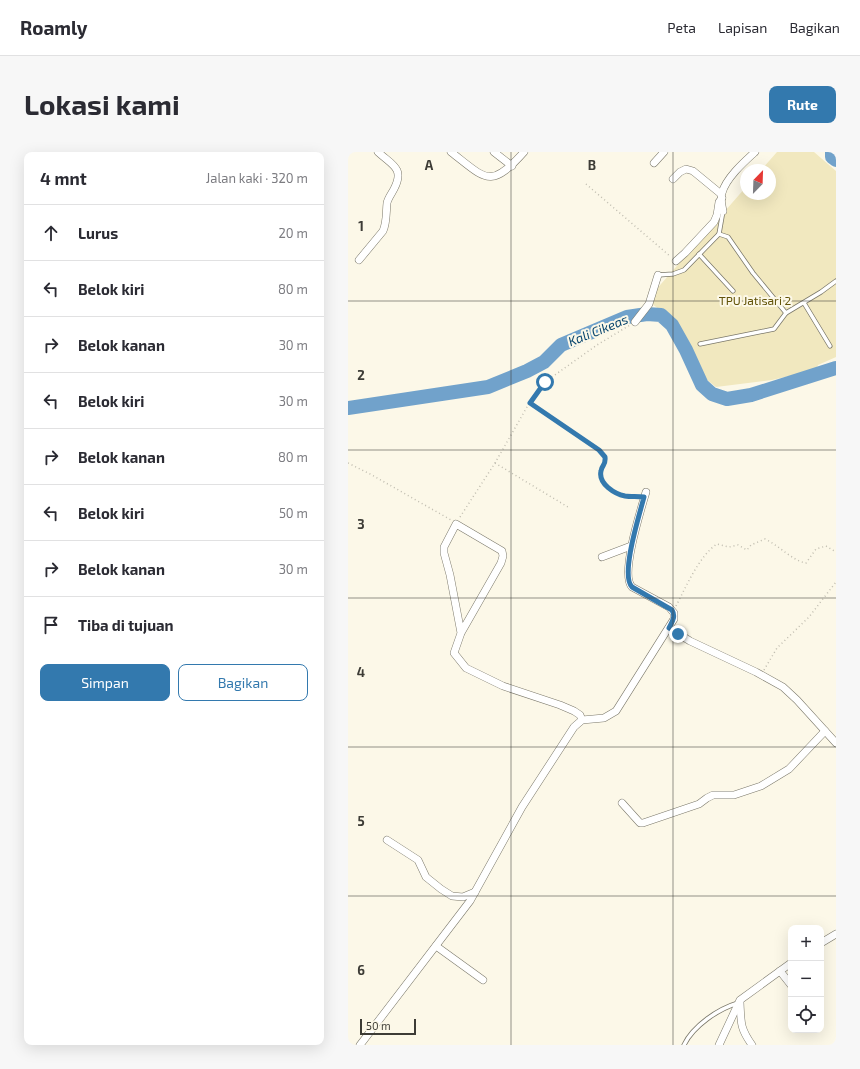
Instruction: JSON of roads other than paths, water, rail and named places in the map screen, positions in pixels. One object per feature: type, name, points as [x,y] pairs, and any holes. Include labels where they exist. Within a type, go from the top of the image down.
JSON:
[{"type":"street","points":[[359,260],[385,227],[388,203],[399,175],[398,170],[378,152]]},
{"type":"street","points":[[451,152],[480,174],[488,177],[496,176],[512,166],[524,152]]},
{"type":"street","points":[[494,152],[512,166]]},
{"type":"street","points":[[654,163],[664,152]]},
{"type":"street","points":[[676,261],[685,254],[714,222],[717,215],[719,202],[727,182],[744,162],[755,152]]},
{"type":"street","points":[[673,179],[680,172],[686,169],[693,171],[721,196],[723,212]]},
{"type":"street","points":[[635,322],[649,304],[658,275]]},
{"type":"street","points":[[360,1045],[436,946],[475,892],[522,807],[574,727],[582,720],[604,718],[616,711],[674,619],[673,612],[669,607],[628,584],[631,546],[645,494]]},
{"type":"street","points":[[461,633],[450,575],[444,554],[444,547],[456,524],[502,552],[503,556],[501,563],[461,633],[454,653],[466,668],[502,686],[574,711],[580,715],[582,720]]},
{"type":"street","points":[[602,558],[631,546]]},
{"type":"street","points":[[669,628],[690,641],[761,674],[783,687],[797,700],[836,743]]},
{"type":"street","points":[[622,803],[640,822],[644,823],[699,804],[706,798],[713,795],[734,795],[760,786],[789,768],[825,731]]},
{"type":"street","points":[[387,840],[418,860],[426,877],[452,896],[463,897],[475,892]]},
{"type":"street","points":[[824,941],[836,934]]},
{"type":"street","points":[[436,946],[483,980]]},
{"type":"street","points":[[719,1045],[739,1002],[788,965]]},
{"type":"street","points":[[780,971],[788,981]]},
{"type":"street","points":[[739,1002],[741,1024],[744,1035],[752,1045]]},
{"type":"lane","points":[[658,275],[673,274],[684,270],[719,234],[723,212]]},
{"type":"lane","points":[[719,234],[728,237],[753,273],[786,313]]},
{"type":"lane","points":[[700,254],[732,291]]},
{"type":"lane","points":[[700,344],[774,329],[786,313],[836,282]]},
{"type":"lane","points":[[804,303],[830,346]]},
{"type":"lane","points":[[684,1045],[688,1036],[699,1026],[715,1014],[739,1002]]},
{"type":"waterway","name":"Kali Cikeas","points":[[832,152],[832,157],[836,160]]},
{"type":"waterway","name":"Kali Cikeas","points":[[348,408],[488,387],[527,371],[544,362],[561,345],[627,317],[647,314],[661,315],[672,325],[686,350],[702,385],[712,394],[727,399],[751,395],[836,368]]},
{"type":"park label","name":"TPU Jatisari 2","points":[[755,300]]}]
